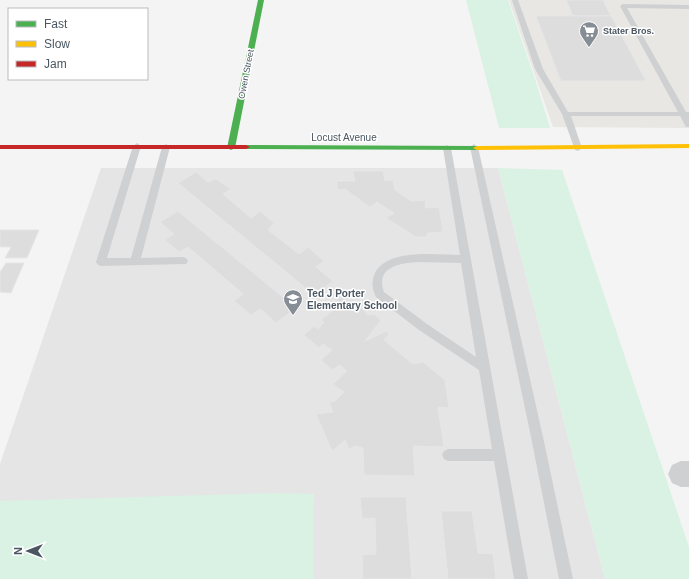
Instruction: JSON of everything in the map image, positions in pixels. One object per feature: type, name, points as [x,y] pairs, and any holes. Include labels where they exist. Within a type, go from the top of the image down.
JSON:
[{"type":"street","name":"Owen Street","points":[[231,148],[261,0]]},
{"type":"street","name":"Locust Avenue","points":[[0,147],[137,146],[231,148],[578,148],[689,146]]},
{"type":"lane","points":[[515,0],[540,69],[566,114],[578,148]]},
{"type":"lane","points":[[689,7],[623,6],[686,114],[689,125]]},
{"type":"lane","points":[[566,114],[686,114]]},
{"type":"lane","points":[[137,146],[101,262],[183,261]]},
{"type":"lane","points":[[134,262],[166,147]]},
{"type":"lane","points":[[474,147],[537,437],[566,579]]},
{"type":"lane","points":[[447,148],[521,579]]},
{"type":"lane","points":[[466,259],[395,261],[381,270],[376,282],[380,294],[423,327],[484,368]]},
{"type":"lane","points":[[448,455],[499,455]]},
{"type":"shaded area","points":[[509,0],[689,0],[689,128],[553,127]]},
{"type":"shaded area","name":"Ted J Porter Elementary School","points":[[101,168],[498,168],[605,579],[0,579],[0,464]]},
{"type":"green space","points":[[466,0],[508,0],[550,128],[499,128]]},
{"type":"green space","points":[[498,168],[562,170],[689,547],[689,579],[605,579]]},
{"type":"green space","points":[[276,493],[314,494],[313,579],[0,579],[0,501]]},
{"type":"building","points":[[566,0],[603,0],[611,16],[573,16]]},
{"type":"building","name":"Stater Bros.","points":[[536,16],[611,16],[646,81],[561,81]]},
{"type":"building","points":[[353,171],[383,171],[385,181],[393,180],[395,190],[411,201],[426,200],[425,208],[439,207],[443,232],[427,233],[427,237],[416,237],[386,218],[394,213],[377,202],[370,207],[345,189],[337,190],[337,181],[355,181]]},
{"type":"building","points":[[196,172],[208,182],[216,179],[231,189],[223,194],[251,218],[260,211],[274,223],[268,230],[299,254],[308,247],[324,261],[316,267],[333,281],[314,295],[178,183]]},
{"type":"building","points":[[178,211],[296,308],[276,323],[261,309],[251,315],[234,301],[243,294],[188,247],[179,252],[165,240],[174,234],[160,222]]},
{"type":"building","points":[[0,230],[39,230],[27,258],[5,258],[11,247],[0,247]]},
{"type":"building","points":[[6,263],[24,263],[11,293],[0,292],[0,272]]},
{"type":"building","points":[[341,297],[349,303],[354,300],[368,315],[374,314],[381,320],[365,341],[387,331],[389,334],[384,340],[413,364],[423,362],[445,380],[449,408],[438,407],[444,447],[413,446],[415,476],[364,475],[363,448],[356,446],[349,449],[345,440],[332,451],[316,414],[333,412],[329,402],[335,401],[344,392],[333,384],[347,371],[340,365],[332,370],[321,360],[332,350],[323,344],[319,348],[304,335],[314,326],[318,329],[324,322],[321,320],[338,306],[334,302]]},
{"type":"building","points":[[360,497],[406,497],[412,579],[363,579],[362,555],[376,554],[375,518],[362,519]]},
{"type":"building","points":[[441,511],[472,511],[478,553],[493,554],[496,579],[448,579]]},
{"type":"traffic: fast","points":[[231,148],[261,0]]},
{"type":"traffic: fast","points":[[246,147],[477,148]]},
{"type":"traffic: slow","points":[[477,148],[689,146]]},
{"type":"traffic: jam","points":[[0,147],[246,147]]},
{"type":"place","name":"Stater Bros.","points":[[589,48]]},
{"type":"place","name":"Ted J Porter Elementary School","points":[[293,316]]}]
